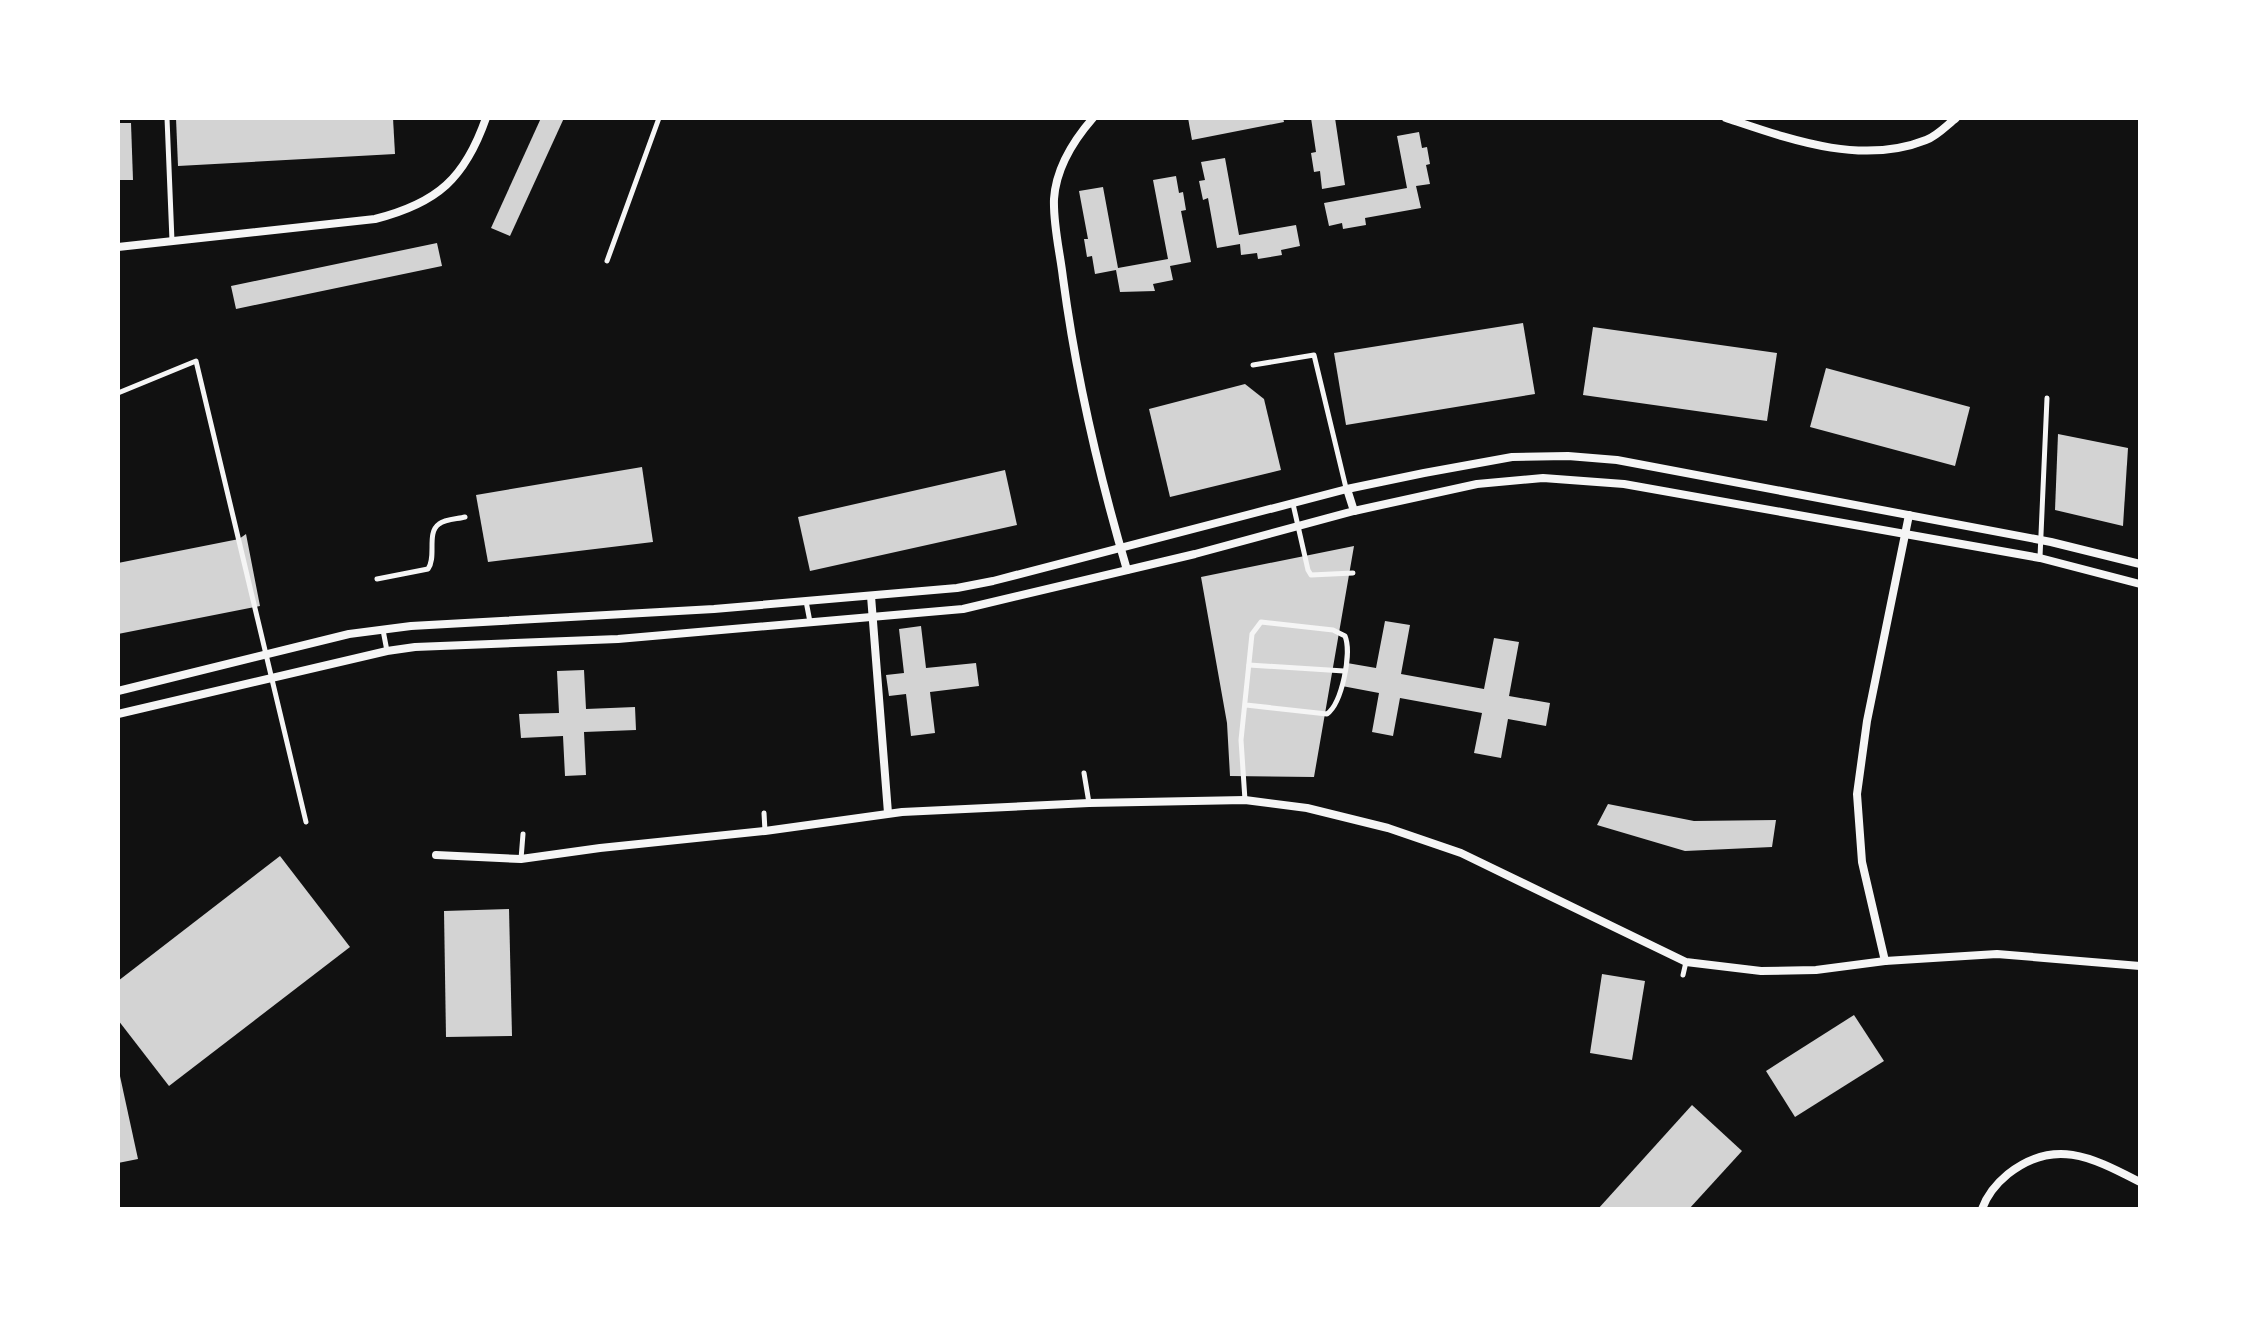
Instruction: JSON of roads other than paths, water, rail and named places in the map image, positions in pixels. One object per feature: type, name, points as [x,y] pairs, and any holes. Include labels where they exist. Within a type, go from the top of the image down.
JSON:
[{"type":"street","points":[[118,247],[375,219],[409,210],[433,196],[457,176],[477,145],[486,118]]},
{"type":"street","points":[[1093,118],[1076,138],[1061,166],[1054,197],[1055,223],[1071,333],[1105,488],[1127,570]]},
{"type":"street","points":[[1726,118],[1784,137],[1845,150],[1893,149],[1929,139],[1956,118]]},
{"type":"street","points":[[118,691],[349,634],[411,626],[806,601],[981,583],[1347,489],[1512,457],[1568,456],[1617,460],[2040,541],[2140,564]]},
{"type":"street","points":[[118,714],[387,651],[430,646],[618,639],[963,609],[1195,554],[1354,511],[1489,482],[1564,478],[1624,484],[2040,558],[2140,584]]},
{"type":"street","points":[[1347,489],[1354,511]]},
{"type":"street","points":[[1885,961],[1862,862],[1857,794],[1867,721],[1909,515]]},
{"type":"street","points":[[871,596],[888,813]]},
{"type":"street","points":[[436,855],[521,859],[765,831],[888,813],[1089,803],[1245,800],[1307,808],[1388,828],[1461,853],[1686,962],[1761,971],[1816,970],[1885,961],[1997,954],[2140,966]]},
{"type":"street","points":[[1982,1209],[1999,1182],[2023,1162],[2044,1154],[2067,1154],[2096,1160],[2140,1182]]},
{"type":"lane","points":[[167,118],[172,242]]},
{"type":"lane","points":[[607,261],[659,118]]},
{"type":"lane","points":[[1253,365],[1314,355],[1347,489]]},
{"type":"lane","points":[[118,393],[196,361],[306,822]]},
{"type":"lane","points":[[2040,558],[2047,398]]},
{"type":"lane","points":[[1292,503],[1311,575],[1353,573]]},
{"type":"lane","points":[[377,579],[428,569],[433,562],[435,528],[440,523],[465,517]]},
{"type":"lane","points":[[806,601],[810,623]]},
{"type":"lane","points":[[1245,800],[1241,740],[1252,634],[1261,622],[1339,632],[1345,636],[1349,650],[1338,701],[1327,714],[1246,705]]},
{"type":"lane","points":[[383,630],[387,651]]},
{"type":"lane","points":[[1249,665],[1344,671]]},
{"type":"lane","points":[[1084,773],[1089,803]]},
{"type":"lane","points":[[764,813],[765,831]]},
{"type":"lane","points":[[521,859],[523,834]]},
{"type":"lane","points":[[1683,975],[1686,962]]}]
